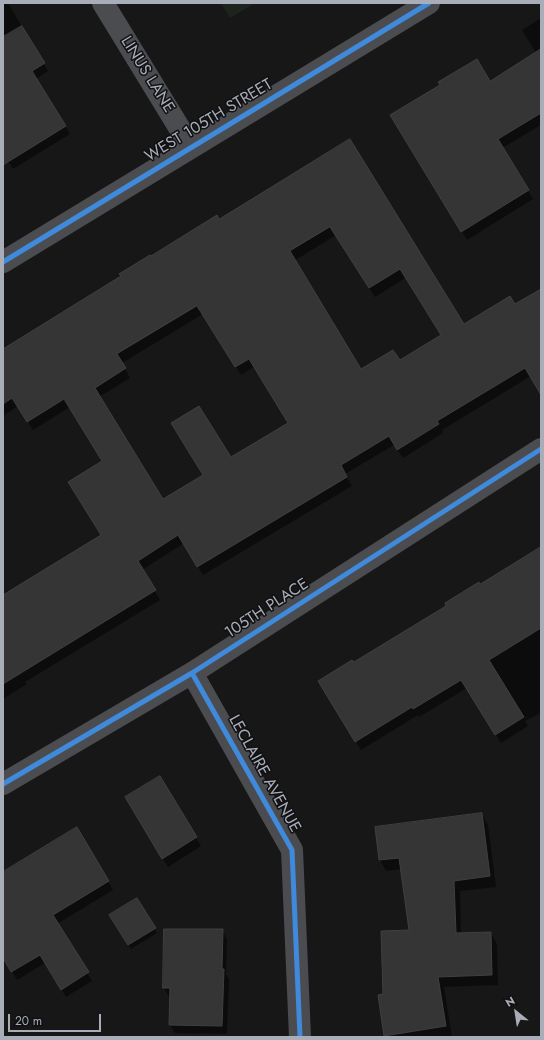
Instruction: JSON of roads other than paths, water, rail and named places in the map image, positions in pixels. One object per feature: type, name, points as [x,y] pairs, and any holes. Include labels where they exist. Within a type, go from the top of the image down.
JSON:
[{"type":"street","name":"LINUS LANE","points":[[103,3],[191,147]]},
{"type":"street","name":"WEST 105TH STREET","points":[[3,262],[429,3]]},
{"type":"street","name":"105TH PLACE","points":[[3,784],[192,673],[541,449]]},
{"type":"street","name":"LECLAIRE AVENUE","points":[[192,673],[292,850],[300,1037]]}]
